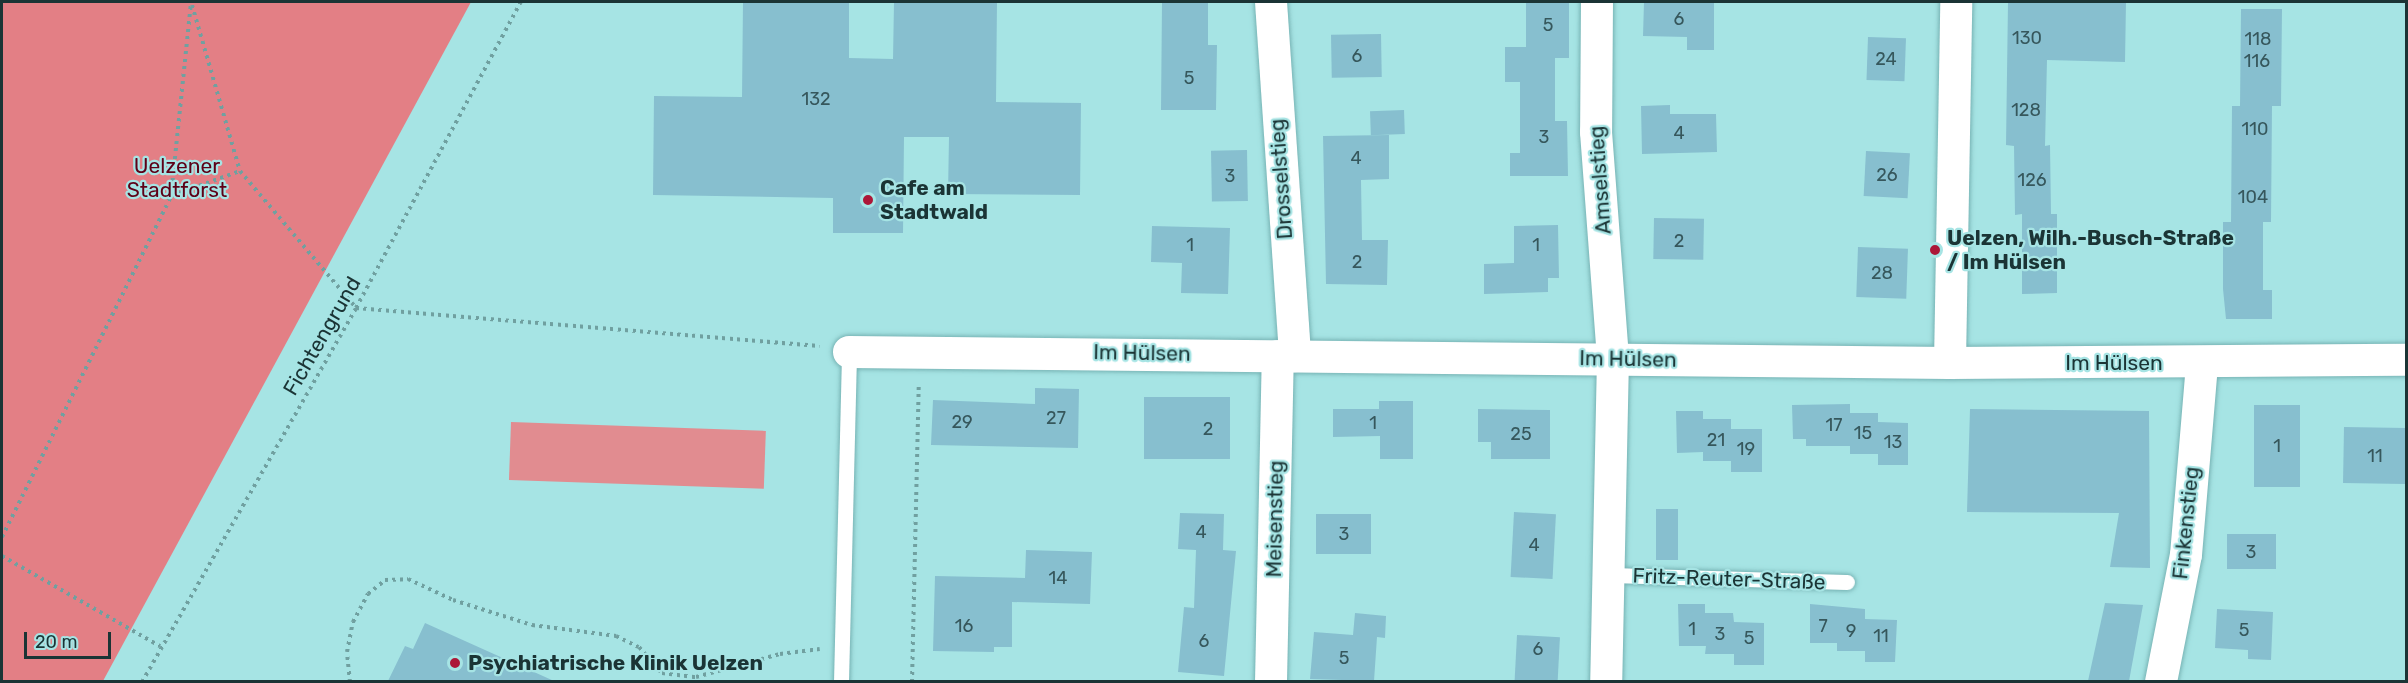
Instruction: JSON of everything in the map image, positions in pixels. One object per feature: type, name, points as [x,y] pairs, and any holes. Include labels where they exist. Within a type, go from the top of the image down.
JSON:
[{"type":"street","name":"Drosselstieg","points":[[1271,2],[1286,356]]},
{"type":"street","name":"Amselstieg","points":[[1598,2],[1596,132],[1613,358]]},
{"type":"street","points":[[1950,363],[1956,2]]},
{"type":"street","name":"Im Hülsen","points":[[849,352],[920,349],[1286,356],[1950,363],[2406,360]]},
{"type":"street","name":"Meisenstieg","points":[[1271,681],[1286,356]]},
{"type":"street","name":"Fritz-Reuter-Straße","points":[[1606,681],[1613,358]]},
{"type":"street","name":"Finkenstieg","points":[[2161,681],[2186,555],[2202,363]]},
{"type":"lane","points":[[841,681],[849,352]]},
{"type":"lane","name":"Fritz-Reuter-Straße","points":[[1610,576],[1847,582]]},
{"type":"path","points":[[191,2],[240,171],[356,308],[849,352]]},
{"type":"path","points":[[2,537],[171,196],[191,2]]},
{"type":"path","name":"Fichtengrund","points":[[142,681],[159,646],[356,308],[521,2]]},
{"type":"path","points":[[171,196],[240,171]]},
{"type":"path","points":[[912,681],[920,349]]},
{"type":"path","points":[[2,556],[159,646]]},
{"type":"path","points":[[350,681],[347,652],[353,622],[368,594],[385,580],[408,579],[453,600],[532,625],[616,636],[639,647],[662,673],[696,677],[780,654],[841,647]]},
{"type":"shaded area","points":[[511,422],[766,431],[764,489],[509,480]]},
{"type":"green space","name":"Uelzener Stadtforst","points":[[2,2],[471,2],[103,681],[2,681]]},
{"type":"building","points":[[743,2],[849,2],[849,58],[893,59],[894,2],[997,2],[996,102],[1081,103],[1080,195],[948,194],[949,137],[904,137],[903,233],[833,233],[833,198],[653,195],[654,96],[742,97]]},
{"type":"building","points":[[1162,2],[1208,2],[1208,45],[1217,45],[1216,110],[1161,110]]},
{"type":"building","points":[[1644,2],[1714,2],[1714,50],[1687,50],[1687,37],[1643,36]]},
{"type":"building","points":[[2008,2],[2126,2],[2125,62],[2047,60],[2045,146],[2050,145],[2051,214],[2057,214],[2057,293],[2022,294],[2022,214],[2015,215],[2014,146],[2006,145]]},
{"type":"building","points":[[1526,3],[1569,3],[1569,58],[1555,58],[1555,121],[1567,121],[1568,176],[1510,176],[1510,153],[1520,153],[1520,82],[1505,82],[1505,47],[1526,47]]},
{"type":"building","points":[[2241,9],[2282,9],[2281,106],[2272,106],[2271,222],[2263,222],[2263,290],[2272,290],[2272,319],[2226,319],[2223,289],[2223,222],[2231,222],[2232,106],[2240,106]]},
{"type":"building","points":[[1381,34],[1382,77],[1332,78],[1331,35]]},
{"type":"building","points":[[1868,37],[1906,38],[1904,81],[1866,80]]},
{"type":"building","points":[[1670,105],[1670,114],[1716,114],[1717,152],[1642,154],[1641,106]]},
{"type":"building","points":[[1404,110],[1405,134],[1371,135],[1370,111]]},
{"type":"building","points":[[1389,135],[1389,179],[1361,180],[1362,240],[1388,240],[1387,285],[1326,284],[1323,136]]},
{"type":"building","points":[[1247,150],[1248,201],[1212,202],[1211,151]]},
{"type":"building","points":[[1866,151],[1910,153],[1908,198],[1864,196]]},
{"type":"building","points":[[1654,218],[1704,219],[1703,260],[1653,259]]},
{"type":"building","points":[[1558,225],[1559,278],[1548,278],[1548,292],[1484,294],[1484,264],[1514,263],[1514,226]]},
{"type":"building","points":[[1152,226],[1230,228],[1228,294],[1181,293],[1182,263],[1151,262]]},
{"type":"building","points":[[1858,247],[1908,249],[1906,299],[1856,297]]},
{"type":"building","points":[[1035,388],[1079,389],[1078,448],[931,445],[933,400],[1035,404]]},
{"type":"building","points":[[1144,397],[1230,397],[1230,459],[1144,459]]},
{"type":"building","points":[[1379,401],[1413,401],[1413,459],[1380,459],[1380,436],[1333,437],[1333,409],[1379,409]]},
{"type":"building","points":[[1850,404],[1850,413],[1878,413],[1878,422],[1908,423],[1908,465],[1878,465],[1878,454],[1850,454],[1850,446],[1806,446],[1806,439],[1793,439],[1792,405]]},
{"type":"building","points":[[2254,405],[2300,405],[2300,487],[2254,487]]},
{"type":"building","points":[[1478,409],[1550,410],[1550,459],[1491,459],[1491,442],[1478,442]]},
{"type":"building","points":[[1970,409],[2149,411],[2150,568],[2110,567],[2119,513],[1967,512]]},
{"type":"building","points":[[1676,411],[1703,411],[1703,419],[1731,419],[1731,429],[1762,429],[1762,472],[1731,472],[1731,461],[1703,461],[1703,452],[1677,453]]},
{"type":"building","points":[[2344,427],[2406,428],[2405,484],[2343,483]]},
{"type":"building","points":[[1656,509],[1678,509],[1678,560],[1656,560]]},
{"type":"building","points":[[1514,512],[1556,514],[1553,579],[1511,577]]},
{"type":"building","points":[[1180,513],[1224,514],[1223,550],[1236,551],[1224,676],[1178,672],[1184,607],[1194,608],[1196,550],[1178,549]]},
{"type":"building","points":[[1316,514],[1371,514],[1371,554],[1316,554]]},
{"type":"building","points":[[2227,534],[2276,534],[2276,569],[2227,569]]},
{"type":"building","points":[[1026,550],[1092,552],[1090,604],[1012,602],[1012,647],[994,647],[994,652],[933,651],[935,576],[1025,578]]},
{"type":"building","points":[[2105,603],[2143,605],[2129,681],[2088,681]]},
{"type":"building","points":[[1678,604],[1705,604],[1705,613],[1733,613],[1734,622],[1764,623],[1764,665],[1734,665],[1734,654],[1705,654],[1706,646],[1679,646]]},
{"type":"building","points":[[1810,604],[1865,609],[1865,619],[1897,620],[1895,662],[1865,662],[1865,651],[1837,651],[1837,643],[1810,643]]},
{"type":"building","points":[[2217,609],[2273,612],[2271,660],[2248,659],[2248,650],[2215,648]]},
{"type":"building","points":[[1355,613],[1386,616],[1385,638],[1377,637],[1374,681],[1310,679],[1314,632],[1353,635]]},
{"type":"building","name":"Psychiatrische Klinik Uelzen","points":[[425,623],[554,681],[388,681],[405,646],[413,649]]},
{"type":"building","points":[[1517,635],[1560,637],[1558,682],[1515,681]]},
{"type":"place","name":"Cafe am Stadtwald","points":[[868,200]]},
{"type":"place","name":"Uelzen, Wilh.-Busch-Straße / Im Hülsen","points":[[1935,250]]},
{"type":"place","name":"Psychiatrische Klinik Uelzen","points":[[455,663]]}]
